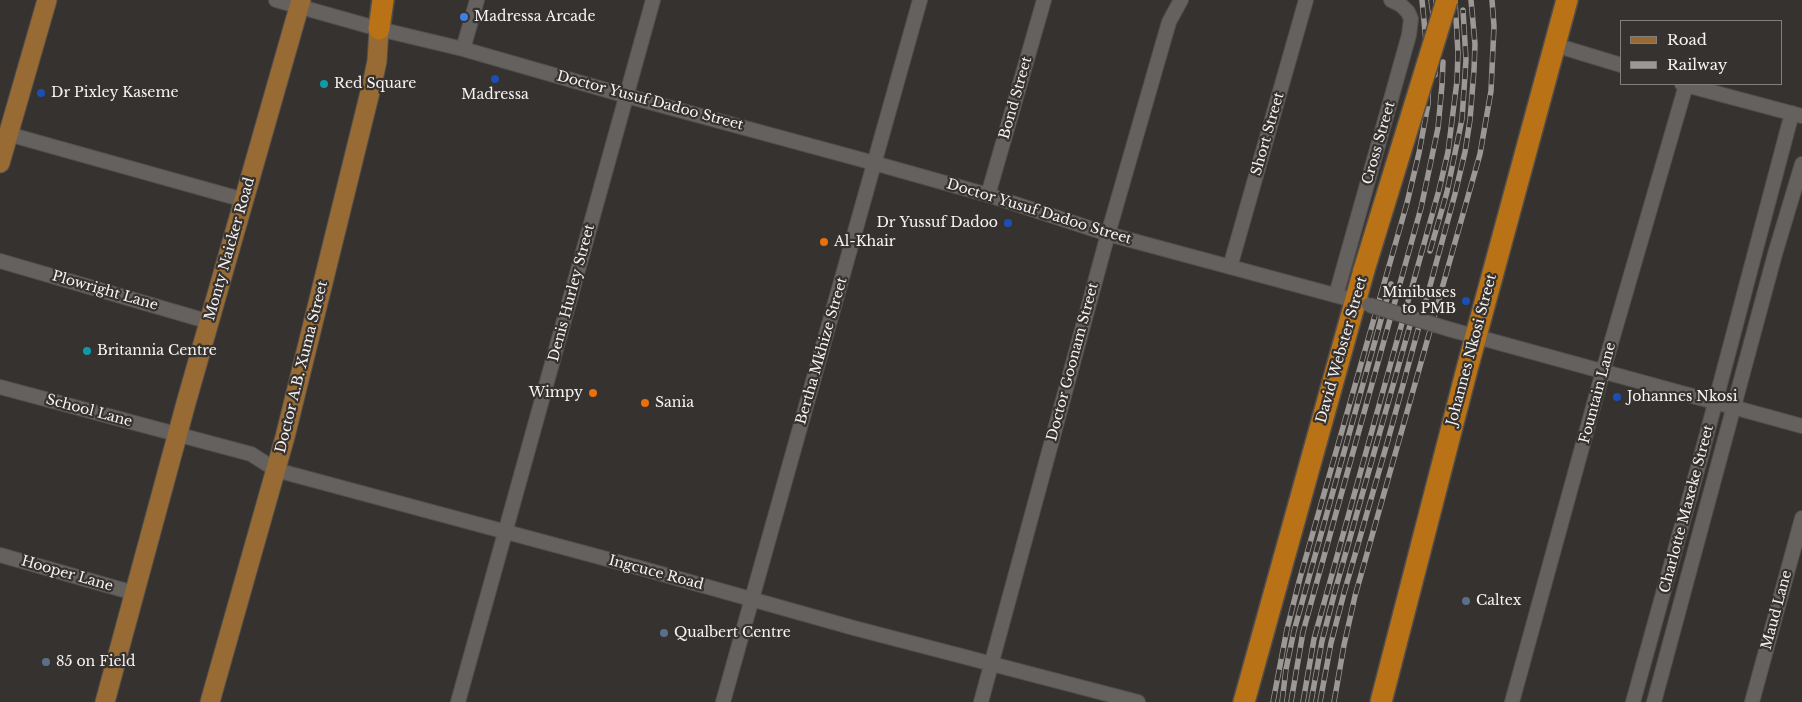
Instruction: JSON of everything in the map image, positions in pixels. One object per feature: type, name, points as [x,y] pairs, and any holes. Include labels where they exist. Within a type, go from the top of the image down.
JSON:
[{"type":"highway","points":[[380,28],[383,0]]},
{"type":"highway","name":"David Webster Street","points":[[1242,699],[1354,300],[1447,0]]},
{"type":"highway","name":"Johannes Nkosi Street","points":[[1381,702],[1476,337],[1567,0]]},
{"type":"main road","points":[[0,163],[47,0]]},
{"type":"main road","name":"Monty Naicker Road","points":[[105,702],[300,3]]},
{"type":"main road","name":"Doctor A.B. Xuma Street","points":[[210,702],[276,470],[373,80],[380,28]]},
{"type":"street","name":"Doctor Yusuf Dadoo Street","points":[[276,0],[300,3],[380,28],[463,49],[874,163],[988,195],[1108,234],[1354,300],[1476,337],[1802,426]]},
{"type":"street","points":[[463,49],[476,0]]},
{"type":"street","name":"Denis Hurley Street","points":[[458,702],[653,0]]},
{"type":"street","name":"Bertha Mkhize Street","points":[[723,702],[920,0]]},
{"type":"street","name":"Bond Street","points":[[988,195],[1044,0]]},
{"type":"street","points":[[1169,22],[1170,0]]},
{"type":"street","points":[[1169,22],[1181,0]]},
{"type":"street","name":"Short Street","points":[[1230,267],[1306,0]]},
{"type":"street","name":"Cross Street","points":[[1354,300],[1411,19],[1408,12],[1401,5],[1391,0]]},
{"type":"street","name":"Doctor Goonam Street","points":[[981,702],[1108,234],[1169,22]]},
{"type":"street","points":[[1555,45],[1620,65]]},
{"type":"street","name":"Fountain Lane","points":[[1512,702],[1684,85]]},
{"type":"street","points":[[1688,85],[1797,115]]},
{"type":"street","name":"Charlotte Maxeke Street","points":[[1633,702],[1716,403],[1754,256],[1797,115]]},
{"type":"street","points":[[8,134],[244,200]]},
{"type":"street","name":"Charlotte Maxeke Street","points":[[1654,702],[1733,407],[1802,164]]},
{"type":"street","points":[[1754,256],[1774,260]]},
{"type":"street","name":"Plowright Lane","points":[[0,261],[210,322]]},
{"type":"street","name":"School Lane","points":[[0,387],[178,436]]},
{"type":"street","name":"Ingcuce Road","points":[[178,436],[251,454],[276,470],[854,628],[1138,702]]},
{"type":"street","name":"Maud Lane","points":[[1752,702],[1802,518]]},
{"type":"street","name":"Hooper Lane","points":[[0,555],[134,593]]},
{"type":"street","points":[[1673,559],[1692,563]]},
{"type":"street","points":[[1640,678],[1659,683]]},
{"type":"railway","points":[[1273,702],[1287,629],[1300,578],[1407,203],[1419,153],[1428,104],[1429,73],[1422,0]]},
{"type":"railway","points":[[1431,0],[1435,30],[1435,75]]},
{"type":"railway","points":[[1303,702],[1314,639],[1448,152],[1457,81],[1458,53],[1455,0]]},
{"type":"railway","points":[[1320,702],[1331,643],[1344,593],[1388,440],[1465,152],[1474,70],[1475,44],[1471,0]]},
{"type":"railway","points":[[1334,702],[1355,596],[1480,154],[1491,91],[1494,26],[1492,0]]},
{"type":"railway","points":[[1430,251],[1447,192],[1462,119],[1466,60],[1463,10]]},
{"type":"railway","points":[[1291,702],[1303,632],[1421,208],[1438,128],[1443,62]]},
{"type":"railway","points":[[1282,702],[1286,669],[1294,631],[1391,284]]},
{"type":"railway","points":[[1311,702],[1322,641],[1335,591],[1414,311]]},
{"type":"place","name":"Madressa Arcade","points":[[464,17]]},
{"type":"place","name":"Madressa","points":[[495,79]]},
{"type":"place","name":"Red Square","points":[[324,84]]},
{"type":"place","name":"Dr Pixley Kaseme","points":[[41,93]]},
{"type":"place","name":"Dr Yussuf Dadoo","points":[[1008,223]]},
{"type":"place","name":"Al-Khair","points":[[824,242]]},
{"type":"place","name":"Minibuses to PMB","points":[[1466,301]]},
{"type":"place","name":"Britannia Centre","points":[[87,351]]},
{"type":"place","name":"Wimpy","points":[[593,393]]},
{"type":"place","name":"Johannes Nkosi","points":[[1617,397]]},
{"type":"place","name":"Sania","points":[[645,403]]},
{"type":"place","name":"Caltex","points":[[1466,601]]},
{"type":"place","name":"Qualbert Centre","points":[[664,633]]},
{"type":"place","name":"85 on Field","points":[[46,662]]}]
